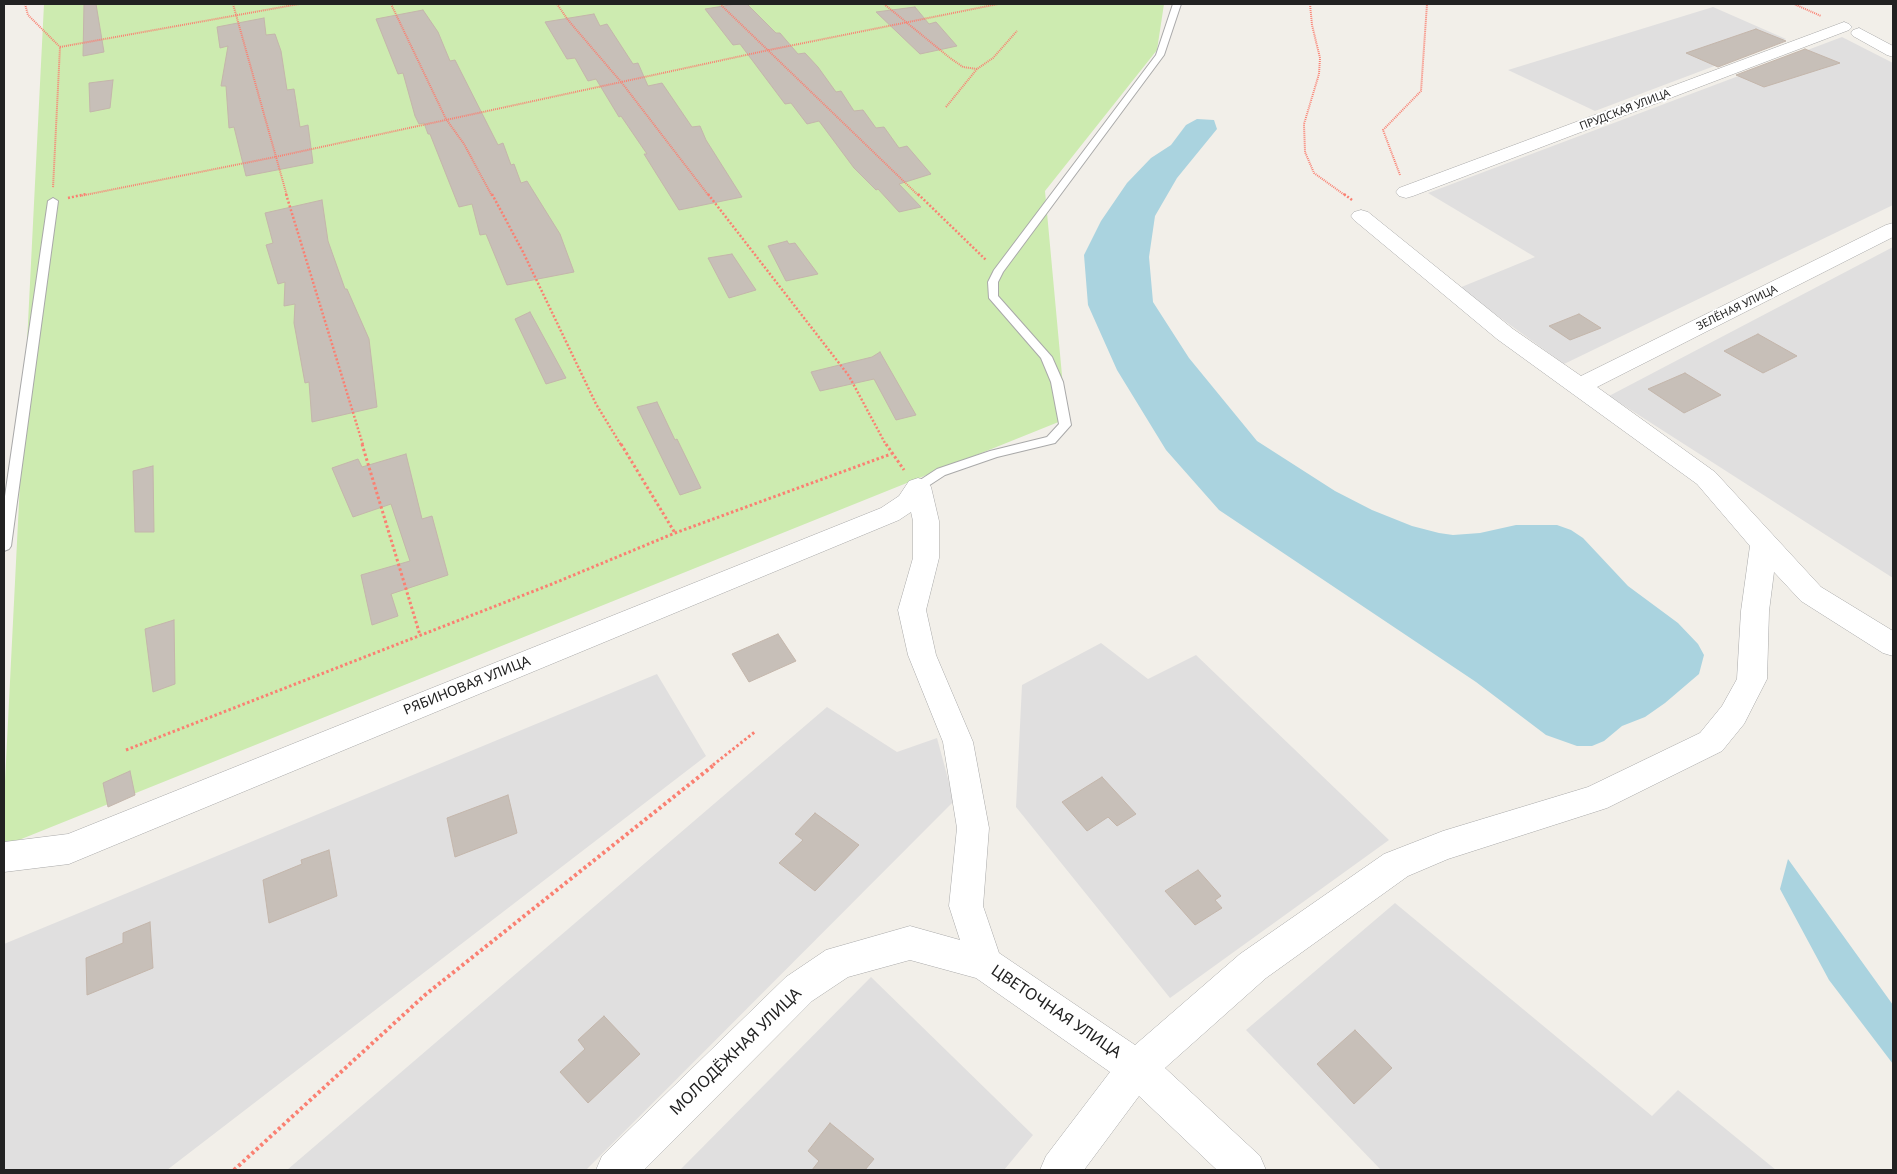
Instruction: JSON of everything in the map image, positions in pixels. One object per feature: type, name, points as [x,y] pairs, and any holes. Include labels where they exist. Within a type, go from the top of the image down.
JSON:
[{"type":"street","name":"ПРУДСКАЯ УЛИЦА","points":[[1406,192],[1852,30],[1893,52]]},
{"type":"street","points":[[1361,216],[1505,334],[1706,478],[1811,594],[1893,645]]},
{"type":"street","name":"ЗЕЛЁНАЯ УЛИЦА","points":[[1580,386],[1893,230]]},
{"type":"street","name":"РЯБИНОВАЯ УЛИЦА","points":[[4,857],[69,849],[890,514],[908,502],[918,487]]},
{"type":"street","name":"ЦВЕТОЧНАЯ УЛИЦА","points":[[918,487],[926,521],[926,558],[912,610],[922,655],[958,742],[973,828],[966,906],[985,964],[1137,1068],[1246,1170]]},
{"type":"street","points":[[1060,1170],[1137,1068],[1253,966],[1396,865],[1444,846],[1596,798],[1711,742],[1733,715],[1752,679],[1755,611],[1764,544]]},
{"type":"street","name":"МОЛОДЁЖНАЯ УЛИЦА","points":[[616,1170],[799,989],[839,962],[910,943],[985,964]]},
{"type":"lane","points":[[918,487],[941,472],[994,454],[1050,440],[1065,425],[1057,382],[1046,357],[993,296],[993,282],[998,272],[1160,55],[1177,4]]},
{"type":"lane","points":[[4,546],[53,201]]},
{"type":"path","points":[[24,4],[28,15],[60,47],[53,201],[622,83],[769,50],[998,4]]},
{"type":"path","points":[[233,4],[275,156],[420,635]]},
{"type":"path","points":[[60,47],[299,4]]},
{"type":"path","points":[[391,4],[446,119],[464,144],[523,252],[596,404],[676,533]]},
{"type":"path","points":[[557,4],[568,20],[622,83],[849,376],[891,454],[918,487]]},
{"type":"path","points":[[720,4],[998,272]]},
{"type":"path","points":[[884,4],[950,58],[963,66],[977,69]]},
{"type":"path","points":[[1310,4],[1312,26],[1320,58],[1319,74],[1304,124],[1305,152],[1314,173],[1351,198],[1358,206],[1361,216]]},
{"type":"path","points":[[1406,192],[1383,130],[1421,91],[1426,4]]},
{"type":"path","points":[[946,106],[977,69],[992,58],[1017,30]]},
{"type":"path","points":[[126,750],[552,584],[676,533],[891,454]]},
{"type":"path","points":[[234,1170],[425,996],[756,731]]},
{"type":"shaded area","points":[[1713,7],[1786,39],[1595,111],[1508,70]]},
{"type":"shaded area","points":[[1842,37],[1893,63],[1893,205],[1564,364],[1459,288],[1535,257],[1428,193]]},
{"type":"shaded area","points":[[1893,247],[1893,578],[1609,396]]},
{"type":"shaded area","points":[[1101,643],[1148,679],[1196,655],[1389,840],[1170,998],[1016,807],[1022,685]]},
{"type":"shaded area","points":[[657,674],[706,756],[167,1170],[4,1170],[4,944]]},
{"type":"shaded area","points":[[827,707],[897,752],[937,738],[954,801],[586,1170],[287,1170]]},
{"type":"shaded area","points":[[1395,903],[1652,1116],[1678,1090],[1776,1170],[1381,1170],[1246,1030]]},
{"type":"shaded area","points":[[871,977],[1033,1135],[1004,1170],[680,1170]]},
{"type":"green space","points":[[44,4],[1164,4],[1157,50],[1045,191],[1066,419],[4,846],[4,801]]},
{"type":"water","points":[[1197,119],[1214,120],[1217,129],[1177,178],[1155,216],[1149,257],[1153,302],[1189,358],[1257,441],[1335,491],[1372,510],[1412,526],[1453,535],[1480,533],[1516,525],[1557,525],[1571,530],[1583,538],[1628,586],[1678,623],[1698,644],[1704,655],[1699,674],[1665,703],[1645,717],[1622,726],[1604,741],[1592,746],[1577,746],[1546,735],[1476,682],[1219,510],[1166,450],[1117,370],[1088,305],[1084,255],[1101,221],[1127,183],[1151,158],[1171,145],[1186,125]]},
{"type":"water","points":[[1788,859],[1893,1005],[1893,1064],[1829,980],[1780,889]]},
{"type":"building","points":[[84,4],[96,4],[104,52],[83,56]]},
{"type":"building","points":[[747,4],[776,33],[780,33],[798,54],[805,53],[836,92],[841,91],[854,111],[863,110],[876,128],[884,127],[899,148],[907,146],[931,174],[899,184],[921,207],[899,212],[878,189],[876,190],[854,168],[819,121],[807,124],[791,103],[785,104],[740,44],[733,45],[705,9]]},
{"type":"building","points":[[915,7],[929,24],[936,22],[957,46],[920,54],[876,12]]},
{"type":"building","points":[[423,10],[438,32],[450,61],[455,60],[498,145],[503,143],[511,165],[514,164],[521,183],[527,181],[560,234],[574,272],[507,285],[486,234],[480,235],[472,204],[459,207],[430,134],[428,134],[424,123],[419,124],[415,116],[403,73],[398,74],[376,19]]},
{"type":"building","points":[[594,14],[600,26],[607,24],[633,64],[638,63],[648,86],[662,83],[692,127],[700,126],[706,140],[742,197],[679,210],[644,154],[647,154],[621,116],[619,117],[596,79],[588,81],[575,58],[567,59],[545,22]]},
{"type":"building","points":[[264,18],[266,35],[275,34],[281,51],[287,90],[294,89],[300,127],[308,125],[313,163],[246,176],[234,127],[229,128],[226,86],[221,86],[228,46],[220,48],[217,27]]},
{"type":"building","points":[[1756,29],[1786,41],[1718,67],[1686,53]]},
{"type":"building","points":[[1805,49],[1840,63],[1764,87],[1736,75]]},
{"type":"building","points":[[113,80],[110,108],[90,112],[89,83]]},
{"type":"building","points":[[322,200],[328,241],[345,289],[347,289],[369,339],[377,407],[312,422],[309,382],[305,383],[294,323],[295,304],[284,306],[285,282],[278,284],[266,245],[273,243],[265,213]]},
{"type":"building","points":[[787,241],[789,244],[795,243],[818,274],[786,281],[768,246]]},
{"type":"building","points":[[732,254],[756,290],[729,298],[708,258]]},
{"type":"building","points":[[530,312],[566,378],[546,384],[515,319]]},
{"type":"building","points":[[1579,314],[1601,328],[1570,340],[1549,326]]},
{"type":"building","points":[[1758,334],[1797,356],[1763,373],[1724,351]]},
{"type":"building","points":[[880,352],[916,415],[896,420],[874,379],[820,391],[811,372],[872,357]]},
{"type":"building","points":[[1685,373],[1721,395],[1684,413],[1648,389]]},
{"type":"building","points":[[657,402],[701,488],[680,495],[637,407]]},
{"type":"building","points":[[406,454],[422,519],[432,516],[448,575],[391,594],[398,616],[372,625],[361,575],[410,561],[391,504],[353,517],[332,468],[358,459],[362,467]]},
{"type":"building","points":[[153,466],[154,532],[135,532],[133,471]]},
{"type":"building","points":[[174,620],[175,684],[153,692],[145,629]]},
{"type":"building","points":[[778,634],[796,661],[749,682],[732,654]]},
{"type":"building","points":[[130,771],[135,795],[108,807],[103,783]]},
{"type":"building","points":[[1102,777],[1136,814],[1117,826],[1108,817],[1087,831],[1062,802]]},
{"type":"building","points":[[508,795],[517,833],[455,857],[447,818]]},
{"type":"building","points":[[815,813],[859,845],[815,891],[779,863],[803,840],[795,834]]},
{"type":"building","points":[[329,850],[337,896],[269,923],[263,880],[302,864],[301,860]]},
{"type":"building","points":[[1198,870],[1221,896],[1215,900],[1222,908],[1195,925],[1165,891]]},
{"type":"building","points":[[150,922],[153,968],[87,995],[86,958],[123,943],[123,933]]},
{"type":"building","points":[[604,1016],[640,1054],[588,1103],[560,1072],[585,1049],[578,1040]]},
{"type":"building","points":[[1355,1030],[1392,1068],[1354,1104],[1317,1064]]},
{"type":"building","points":[[830,1123],[874,1159],[865,1170],[812,1170],[819,1161],[808,1151]]}]
